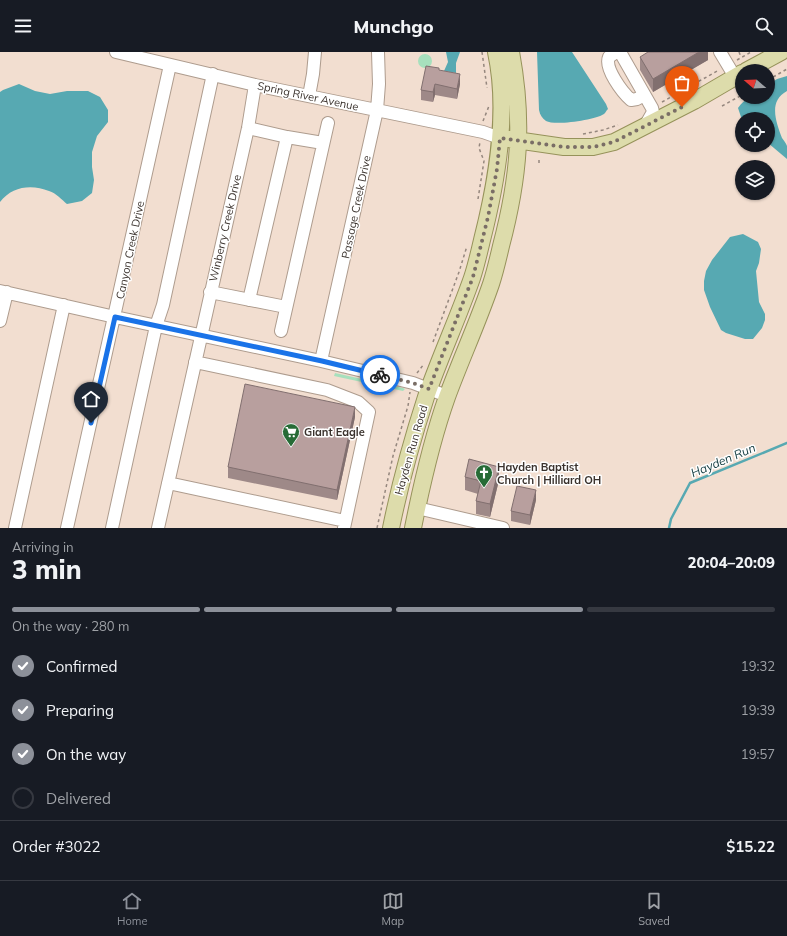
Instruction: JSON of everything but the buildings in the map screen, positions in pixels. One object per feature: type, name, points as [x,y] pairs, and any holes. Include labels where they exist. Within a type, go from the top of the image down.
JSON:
[{"type":"main road","name":"Hayden Run Road","points":[[391,528],[410,448],[429,389],[473,277],[488,217],[497,169],[502,108],[499,63],[496,52]]},
{"type":"main road","name":"Hayden Run Road","points":[[413,528],[434,438],[447,396],[492,283],[508,221],[516,172],[519,141],[518,107],[511,52]]},
{"type":"main road","points":[[751,64],[781,52]]},
{"type":"main road","points":[[500,138],[564,147],[593,147],[614,142],[694,101],[735,71]]},
{"type":"street","name":"Spring River Avenue","points":[[116,52],[134,54],[170,65],[255,85],[482,132],[500,138]]},
{"type":"street","points":[[309,96],[315,52]]},
{"type":"street","name":"Passage Creek Drive","points":[[322,361],[377,110],[379,84],[378,52]]},
{"type":"street","points":[[616,52],[609,57],[608,64],[618,85],[625,95],[631,100],[637,99],[644,95]]},
{"type":"street","points":[[620,52],[652,108],[653,112],[645,126]]},
{"type":"street","points":[[720,52],[735,66]]},
{"type":"street","name":"Canyon Creek Drive","points":[[67,528],[170,65]]},
{"type":"street","points":[[112,528],[156,326],[163,305],[213,74]]},
{"type":"street","name":"Winberry Creek Drive","points":[[158,528],[248,128],[255,85]]},
{"type":"street","points":[[281,331],[328,123]]},
{"type":"street","points":[[248,128],[323,143]]},
{"type":"street","points":[[249,300],[287,137]]},
{"type":"street","points":[[0,322],[3,292],[200,336],[322,361],[413,383],[447,396]]},
{"type":"street","points":[[210,292],[286,307]]},
{"type":"street","points":[[15,528],[64,305]]},
{"type":"street","points":[[168,483],[345,525],[369,412],[358,402],[327,390],[195,366]]},
{"type":"street","points":[[417,508],[503,528]]},
{"type":"path","points":[[482,52],[488,92]]},
{"type":"path","points":[[738,64],[739,52]]},
{"type":"path","points":[[742,64],[751,52]]},
{"type":"path","points":[[775,76],[787,69]]},
{"type":"path","points":[[652,108],[735,70]]},
{"type":"path","points":[[722,106],[735,99]]},
{"type":"path","points":[[483,121],[489,104]]},
{"type":"path","points":[[582,134],[603,130],[621,124]]},
{"type":"path","points":[[477,200],[484,161],[479,148],[480,143]]},
{"type":"path","points":[[432,343],[459,272],[467,244]]},
{"type":"path","points":[[416,376],[424,364]]},
{"type":"path","points":[[377,528],[393,456],[408,406],[410,392]]},
{"type":"green space","points":[[422,54],[428,54],[432,58],[432,64],[428,68],[422,68],[418,64],[418,58]]},
{"type":"green space","points":[[335,373],[405,389],[403,391],[334,376]]},
{"type":"water","points":[[446,52],[460,52],[456,63],[456,73],[444,71],[448,62]]},
{"type":"water","points":[[537,52],[572,52],[606,104],[608,109],[605,113],[575,122],[558,123],[546,121],[542,118],[539,110]]},
{"type":"water","points":[[787,76],[787,91],[777,100],[775,112],[739,112],[738,108],[741,104],[775,104],[775,80]]},
{"type":"water","points":[[19,84],[35,91],[50,94],[67,91],[88,91],[100,97],[108,110],[108,122],[97,136],[92,152],[94,180],[92,193],[82,201],[67,204],[52,192],[29,187],[10,193],[0,202],[0,92]]},
{"type":"water","points":[[775,112],[782,138],[787,146],[787,159],[775,149]]},
{"type":"water","points":[[743,234],[758,242],[761,249],[756,271],[759,302],[765,314],[765,320],[762,328],[753,339],[745,339],[721,330],[704,290],[706,271],[712,260],[730,237]]},
{"type":"waterway","name":"Hayden Run","points":[[669,528],[671,519],[690,483],[787,443]]},
{"type":"way so far","points":[[380,375],[413,383],[429,389],[473,277],[488,217],[497,169],[500,138],[564,147],[593,147],[614,142],[682,107]]},
{"type":"place","name":"Giant Eagle","points":[[291,447]]},
{"type":"place","name":"Hayden Baptist Church | Hilliard OH","points":[[484,488]]},
{"type":"route","points":[[91,423],[115,317],[322,361],[380,375]]}]
